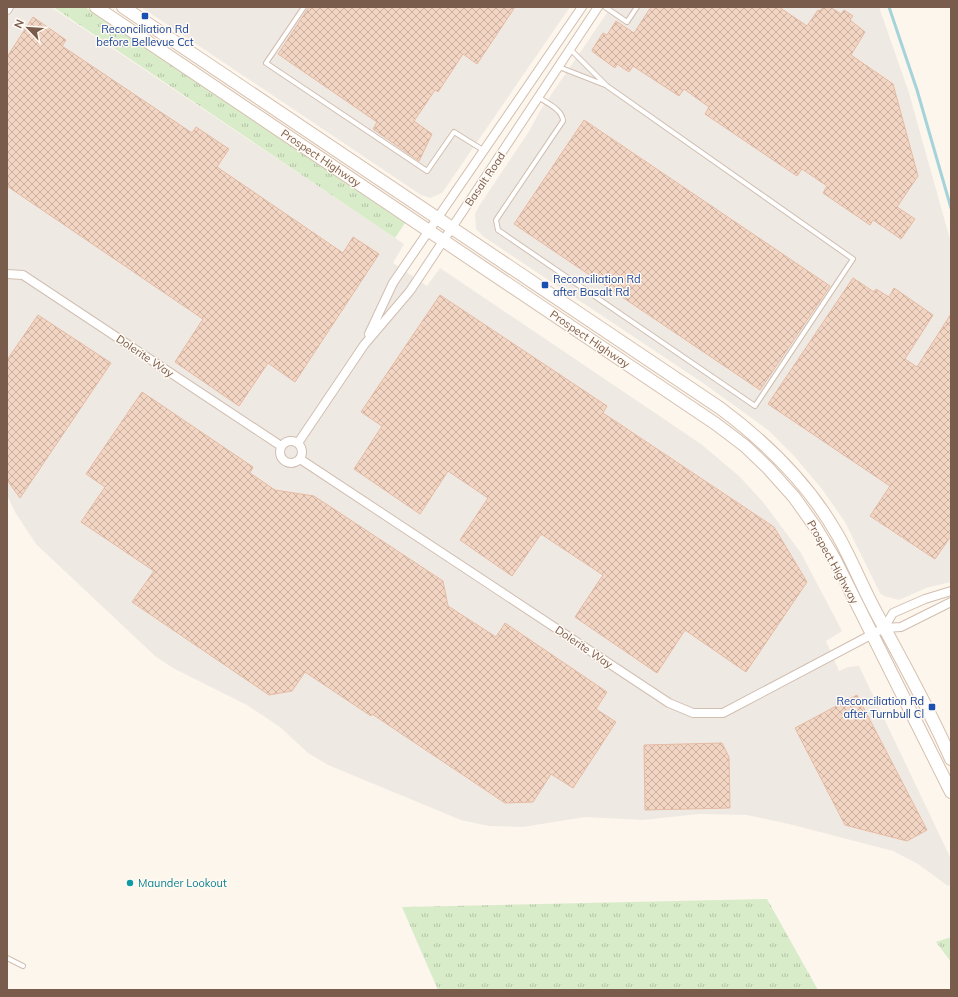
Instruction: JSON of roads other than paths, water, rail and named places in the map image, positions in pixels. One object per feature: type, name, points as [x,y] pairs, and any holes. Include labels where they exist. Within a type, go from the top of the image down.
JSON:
[{"type":"main road","name":"Prospect Highway","points":[[96,7],[716,424],[754,454],[794,496],[834,558],[951,792]]},
{"type":"main road","name":"Prospect Highway","points":[[123,7],[720,408],[766,445],[799,480],[830,521],[842,542],[884,628],[934,721],[951,759]]},
{"type":"street","name":"Basalt Road","points":[[364,345],[393,283],[582,7]]},
{"type":"street","name":"Basalt Road","points":[[298,443],[364,345],[410,291],[523,123],[558,66],[598,7]]},
{"type":"street","points":[[554,48],[568,53]]},
{"type":"street","name":"Dolerite Way","points":[[7,274],[23,275],[281,446]]},
{"type":"street","points":[[287,441],[298,443],[303,452],[300,459],[294,463],[283,460],[280,453],[281,446],[287,441]]},
{"type":"street","name":"Dolerite Way","points":[[300,459],[669,704],[693,713],[723,713],[872,636],[884,628]]},
{"type":"street","points":[[884,628],[893,612],[924,599],[951,591]]},
{"type":"street","points":[[884,628],[901,627],[951,602]]},
{"type":"lane","points":[[304,7],[266,63],[427,171],[454,132],[483,150]]},
{"type":"lane","points":[[605,7],[627,22],[637,7]]},
{"type":"lane","points":[[538,97],[560,112],[563,117],[563,122],[496,220],[498,230],[755,406],[853,259],[607,86],[568,53]]},
{"type":"lane","points":[[558,66],[607,86]]},
{"type":"lane","points":[[7,958],[23,966]]},
{"type":"waterway","points":[[889,7],[917,90],[951,208]]},
{"type":"place","name":"Reconciliation Rd before Bellevue Cct","points":[[145,16]]},
{"type":"place","name":"Reconciliation Rd after Basalt Rd","points":[[545,285]]},
{"type":"place","name":"Reconciliation Rd after Turnbull Cl","points":[[932,707]]},
{"type":"place","name":"Maunder Lookout","points":[[130,883]]}]
